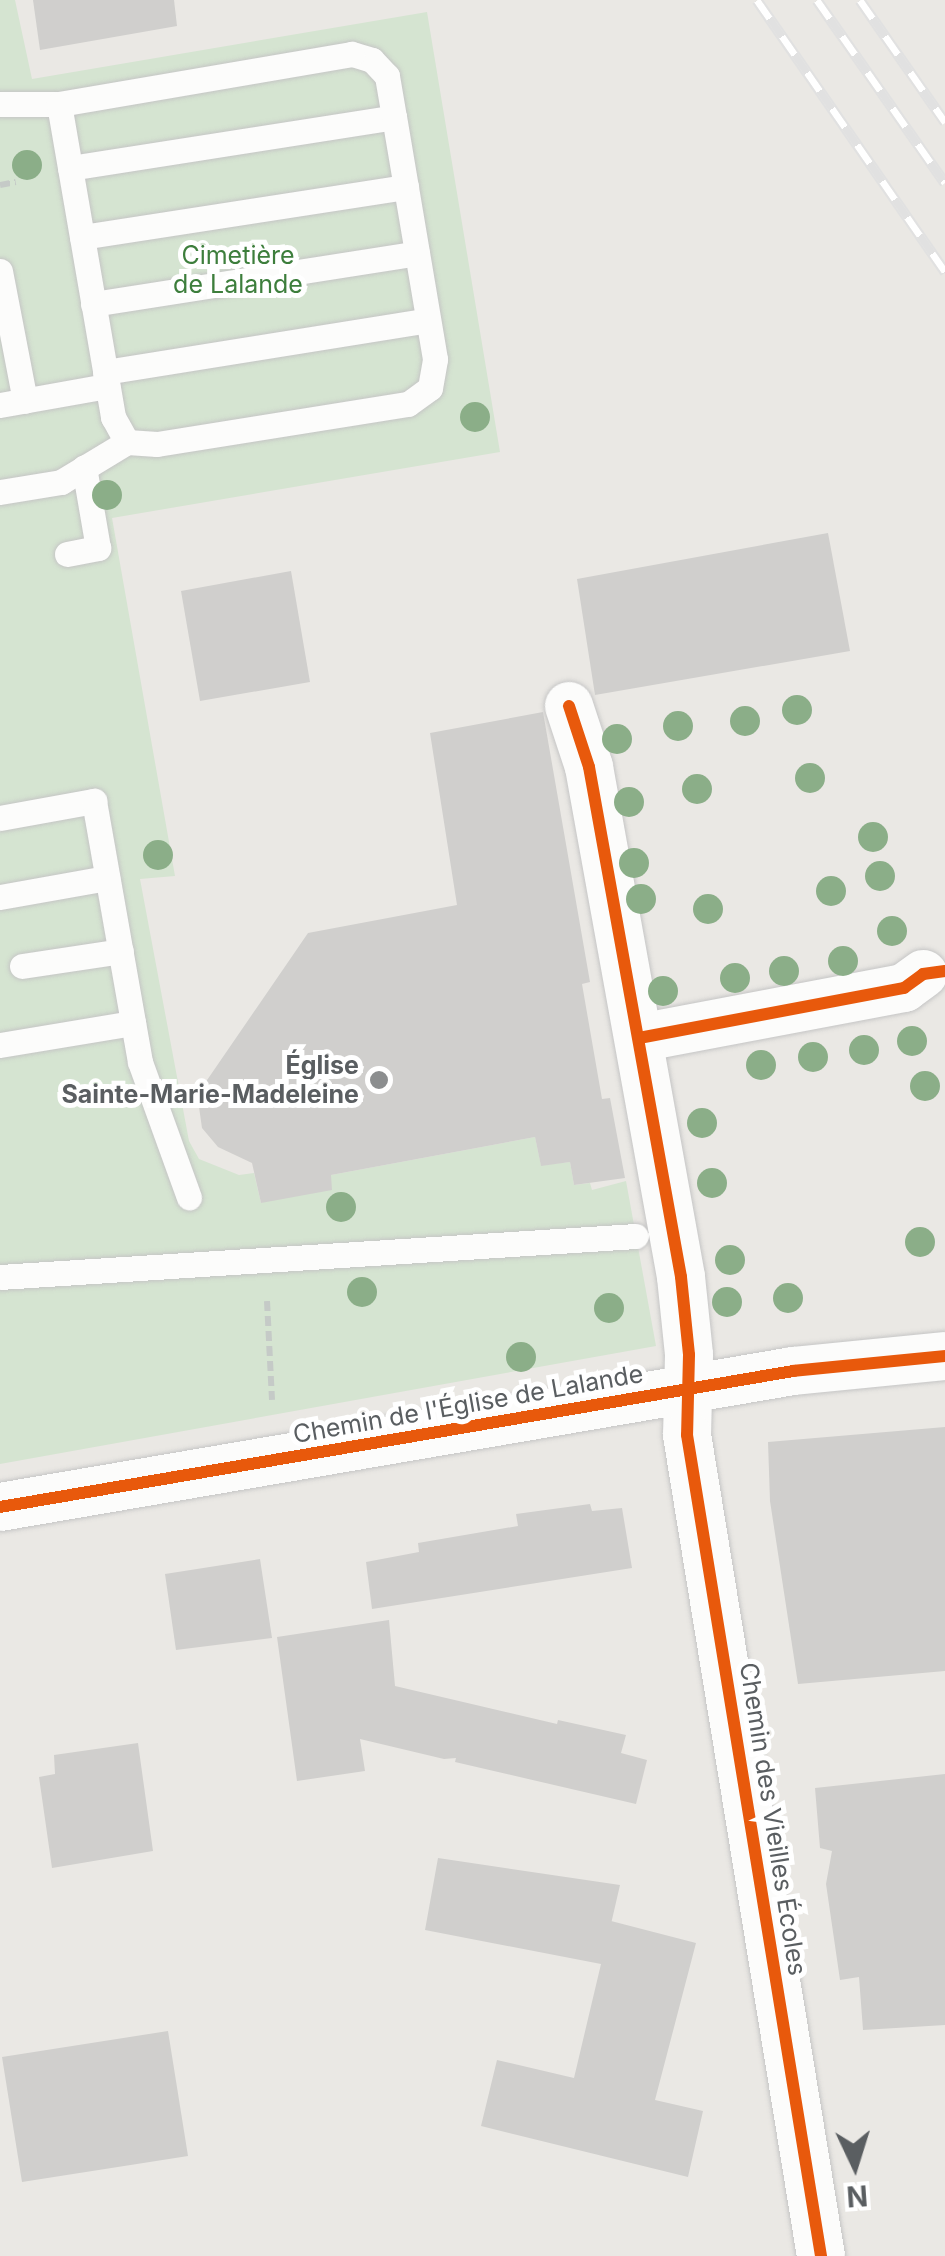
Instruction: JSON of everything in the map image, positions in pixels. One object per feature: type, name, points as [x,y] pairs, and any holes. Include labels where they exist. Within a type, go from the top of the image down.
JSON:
[{"type":"street","name":"Chemin des Vieilles Écoles","points":[[569,706],[589,767],[682,1277],[687,1436],[821,2256]]},
{"type":"street","points":[[640,1038],[904,988],[923,974]]},
{"type":"street","name":"Chemin de l'Église de Lalande","points":[[0,1506],[793,1372],[945,1356]]},
{"type":"lane","points":[[0,104],[59,104],[352,54],[382,66],[406,187],[434,374],[430,388],[408,404],[157,444],[127,442],[61,482],[0,492]]},
{"type":"lane","points":[[59,104],[106,379],[118,432],[127,442]]},
{"type":"lane","points":[[70,168],[394,117]]},
{"type":"lane","points":[[82,236],[406,187]]},
{"type":"lane","points":[[93,304],[417,253]]},
{"type":"lane","points":[[0,271],[13,403],[106,379],[428,320]]},
{"type":"lane","points":[[67,554],[98,548],[84,467]]},
{"type":"lane","points":[[0,818],[94,801],[140,1062],[190,1198]]},
{"type":"lane","points":[[0,898],[107,878]]},
{"type":"lane","points":[[22,966],[120,951]]},
{"type":"lane","points":[[0,1046],[133,1023]]},
{"type":"lane","points":[[0,1277],[636,1236]]},
{"type":"path","points":[[0,185],[16,182]]},
{"type":"path","points":[[266,1260],[272,1400]]},
{"type":"green space","name":"Cimetière de Lalande","points":[[0,0],[15,0],[32,79],[427,12],[500,452],[112,518],[175,876],[140,879],[189,1141],[199,1159],[239,1175],[254,1173],[261,1203],[331,1175],[535,1137],[541,1165],[570,1162],[574,1185],[590,1183],[592,1190],[626,1181],[656,1346],[0,1464]]},
{"type":"building","points":[[33,0],[174,0],[177,26],[40,50]]},
{"type":"building","points":[[828,533],[850,651],[595,695],[577,579]]},
{"type":"building","points":[[291,571],[310,682],[200,701],[181,591]]},
{"type":"building","points":[[543,712],[590,982],[582,984],[602,1099],[610,1098],[625,1178],[574,1185],[570,1162],[541,1166],[535,1137],[331,1175],[332,1190],[261,1203],[252,1163],[218,1147],[202,1128],[198,1100],[203,1086],[308,933],[457,905],[430,733]]},
{"type":"building","points":[[945,1427],[945,1671],[798,1684],[770,1501],[768,1442]]},
{"type":"building","points":[[590,1504],[592,1511],[622,1508],[632,1568],[372,1609],[366,1562],[419,1552],[418,1543],[518,1526],[516,1514]]},
{"type":"building","points":[[260,1559],[272,1638],[176,1650],[165,1574]]},
{"type":"building","points":[[389,1620],[395,1686],[557,1724],[558,1720],[626,1735],[621,1753],[647,1760],[636,1804],[455,1762],[456,1758],[444,1759],[360,1739],[365,1771],[297,1781],[277,1637]]},
{"type":"building","points":[[138,1743],[153,1851],[52,1868],[39,1777],[55,1774],[54,1755]]},
{"type":"building","points":[[945,1774],[945,2025],[863,2030],[859,1977],[840,1980],[826,1884],[832,1851],[820,1848],[815,1788]]},
{"type":"building","points":[[438,1858],[620,1885],[612,1921],[696,1943],[655,2100],[703,2111],[688,2177],[481,2126],[497,2060],[574,2078],[601,1964],[425,1930]]},
{"type":"building","points":[[168,2031],[188,2156],[22,2182],[2,2057]]},
{"type":"railway","points":[[757,0],[945,272]]},
{"type":"railway","points":[[817,0],[945,183]]},
{"type":"railway","points":[[860,0],[945,122]]},
{"type":"cycle path","points":[[569,706],[589,767],[681,1277],[689,1355],[687,1435],[821,2256]]},
{"type":"cycle path","points":[[639,1038],[904,988],[923,974],[945,971]]},
{"type":"cycle path","points":[[0,1507],[793,1371],[945,1356]]},
{"type":"place","name":"Église Sainte-Marie-Madeleine","points":[[379,1080]]}]
